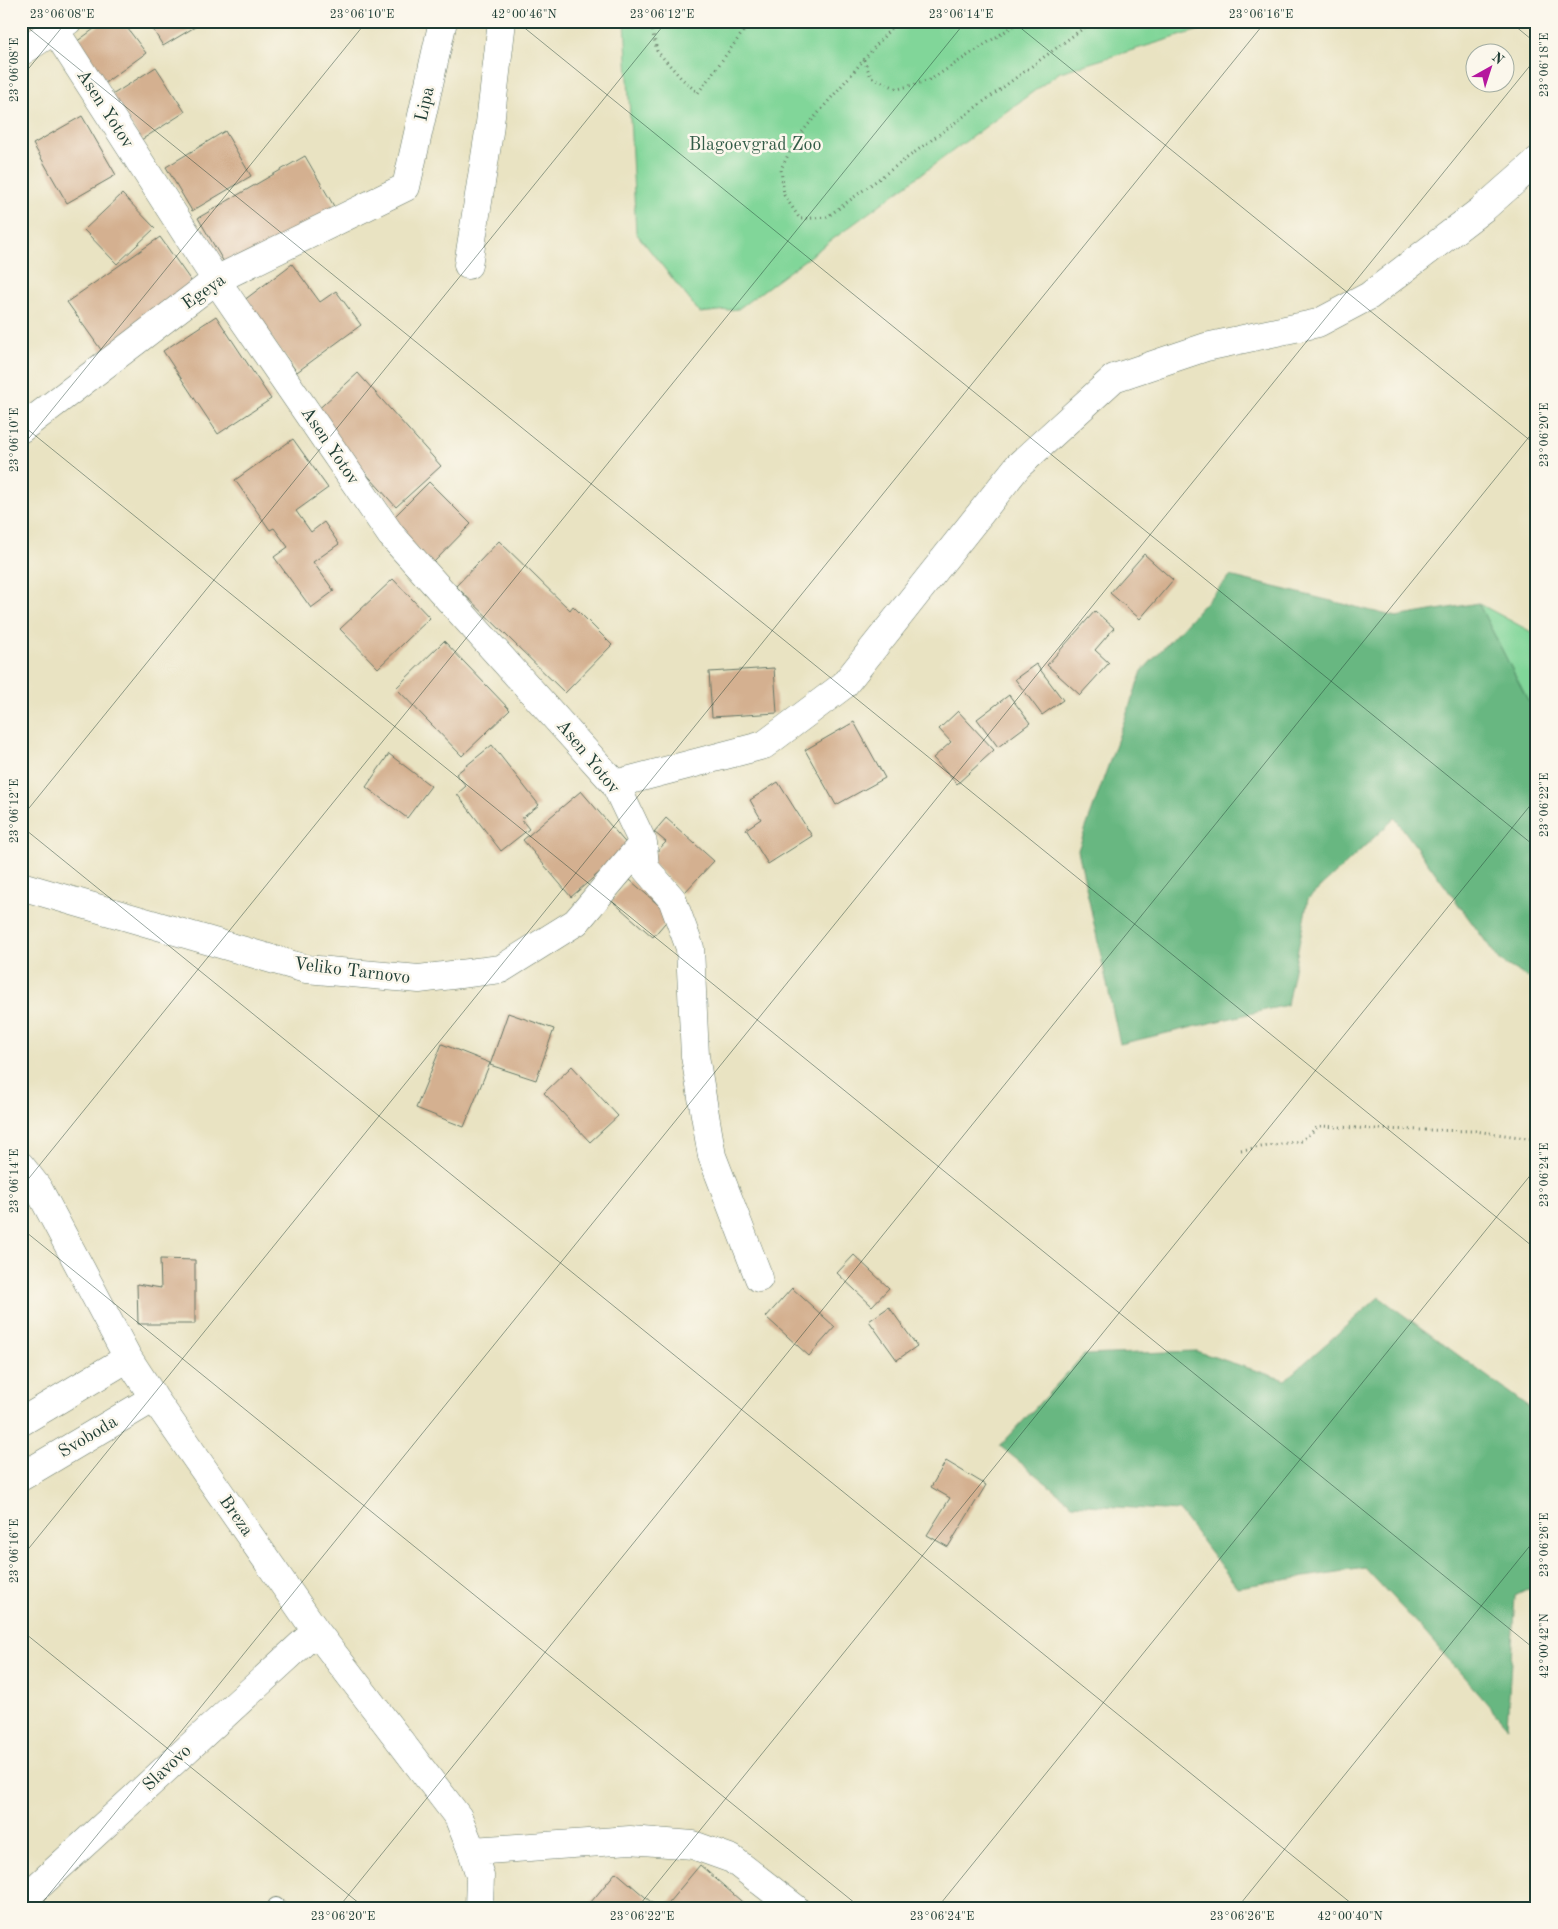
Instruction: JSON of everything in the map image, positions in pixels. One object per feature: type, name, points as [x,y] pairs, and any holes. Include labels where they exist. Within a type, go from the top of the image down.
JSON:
[{"type":"street","name":"Lipa","points":[[406,187],[443,21]]},
{"type":"street","points":[[468,265],[489,132],[502,21]]},
{"type":"street","points":[[21,52],[57,24]]},
{"type":"street","name":"Asen Yotov","points":[[57,24],[216,280],[391,534],[615,784],[643,844],[645,868],[672,899],[690,948],[696,1056],[712,1156],[758,1278]]},
{"type":"street","points":[[615,784],[764,745],[844,685],[1018,466],[1114,378],[1206,346],[1318,323],[1369,296],[1484,208],[1537,161]]},
{"type":"street","name":"Egeya","points":[[21,428],[216,280],[406,187]]},
{"type":"street","name":"Veliko Tarnovo","points":[[21,886],[306,969],[419,979],[501,969],[576,922],[643,844]]},
{"type":"street","name":"Breza","points":[[21,1166],[30,1191],[128,1358],[154,1398],[316,1631],[458,1818],[480,1876],[479,1908]]},
{"type":"street","points":[[21,1422],[128,1358]]},
{"type":"street","name":"Svoboda","points":[[21,1477],[154,1398]]},
{"type":"street","name":"Slavovo","points":[[23,1903],[316,1631]]},
{"type":"street","points":[[472,1851],[630,1840],[692,1845],[732,1859],[795,1908]]},
{"type":"path","points":[[650,21],[657,51],[681,78],[698,93],[751,21]]},
{"type":"path","points":[[897,21],[796,139],[781,169],[784,195],[800,219],[827,218],[1093,21]]},
{"type":"path","points":[[864,60],[871,77],[898,89],[930,80],[1021,21]]},
{"type":"path","points":[[1241,1150],[1301,1141],[1320,1126],[1376,1130],[1475,1130],[1534,1139],[1537,1143]]},
{"type":"green space","name":"Blagoevgrad Zoo","points":[[625,21],[1215,21],[1206,28],[1060,72],[738,309],[700,313],[636,233]]},
{"type":"green space","points":[[1230,576],[1396,617],[1478,603],[1537,718],[1537,983],[1500,961],[1395,818],[1308,899],[1287,1005],[1120,1044],[1078,850],[1142,671]]},
{"type":"green space","points":[[1478,603],[1537,635],[1537,718]]},
{"type":"green space","points":[[1379,1297],[1537,1413],[1537,1585],[1515,1596],[1507,1726],[1365,1568],[1237,1587],[1179,1511],[1072,1504],[1000,1446],[1084,1355],[1196,1351],[1285,1380]]},
{"type":"building","points":[[105,21],[122,21],[146,53],[102,85],[72,45]]},
{"type":"building","points":[[148,21],[205,21],[163,46]]},
{"type":"building","points":[[156,67],[185,112],[141,140],[112,95]]},
{"type":"building","points":[[82,116],[116,175],[67,203],[33,144]]},
{"type":"building","points":[[225,131],[251,176],[192,211],[166,167]]},
{"type":"building","points":[[305,156],[335,208],[228,269],[198,218]]},
{"type":"building","points":[[122,194],[155,228],[117,264],[84,230]]},
{"type":"building","points":[[160,237],[196,288],[104,354],[67,302]]},
{"type":"building","points":[[292,264],[320,302],[336,291],[361,325],[297,372],[243,301]]},
{"type":"building","points":[[216,316],[271,399],[218,434],[163,351]]},
{"type":"building","points":[[358,373],[441,466],[396,507],[313,414]]},
{"type":"building","points":[[293,439],[328,488],[296,511],[311,532],[324,522],[339,544],[313,562],[334,591],[311,608],[274,557],[288,547],[274,528],[270,530],[235,480]]},
{"type":"building","points":[[429,482],[471,524],[432,564],[390,521]]},
{"type":"building","points":[[499,541],[570,610],[573,606],[612,645],[565,693],[456,586]]},
{"type":"building","points":[[1144,554],[1173,580],[1140,619],[1110,593]]},
{"type":"building","points":[[393,579],[430,618],[378,668],[340,629]]},
{"type":"building","points":[[1095,611],[1114,628],[1095,650],[1109,663],[1080,695],[1047,665]]},
{"type":"building","points":[[444,641],[510,710],[462,756],[396,688]]},
{"type":"building","points":[[1036,664],[1063,700],[1042,715],[1015,679]]},
{"type":"building","points":[[774,668],[777,713],[712,717],[709,672]]},
{"type":"building","points":[[1009,695],[1030,723],[998,747],[977,719]]},
{"type":"building","points":[[958,711],[994,750],[957,784],[933,758],[951,742],[939,729]]},
{"type":"building","points":[[854,722],[885,778],[836,805],[805,750]]},
{"type":"building","points":[[492,745],[539,805],[521,819],[529,829],[501,851],[457,794],[466,786],[456,774]]},
{"type":"building","points":[[389,754],[431,786],[407,818],[366,787]]},
{"type":"building","points":[[778,782],[812,836],[768,864],[746,829],[761,819],[750,800]]},
{"type":"building","points":[[581,791],[629,847],[571,897],[523,840]]},
{"type":"building","points":[[666,818],[714,861],[684,893],[649,860],[666,842],[654,832]]},
{"type":"building","points":[[630,880],[671,916],[653,937],[612,901]]},
{"type":"building","points":[[508,1013],[554,1029],[536,1080],[490,1065]]},
{"type":"building","points":[[442,1044],[490,1063],[464,1127],[416,1108]]},
{"type":"building","points":[[572,1066],[618,1116],[590,1142],[544,1093]]},
{"type":"building","points":[[854,1255],[889,1288],[872,1306],[837,1273]]},
{"type":"building","points":[[160,1259],[195,1260],[195,1324],[138,1324],[137,1284],[161,1288]]},
{"type":"building","points":[[792,1288],[835,1327],[809,1356],[766,1317]]},
{"type":"building","points":[[889,1307],[917,1346],[897,1360],[869,1321]]},
{"type":"building","points":[[946,1461],[986,1485],[948,1547],[927,1535],[950,1498],[931,1487]]},
{"type":"building","points":[[700,1865],[749,1908],[664,1908]]},
{"type":"building","points":[[616,1872],[658,1908],[586,1908]]}]
